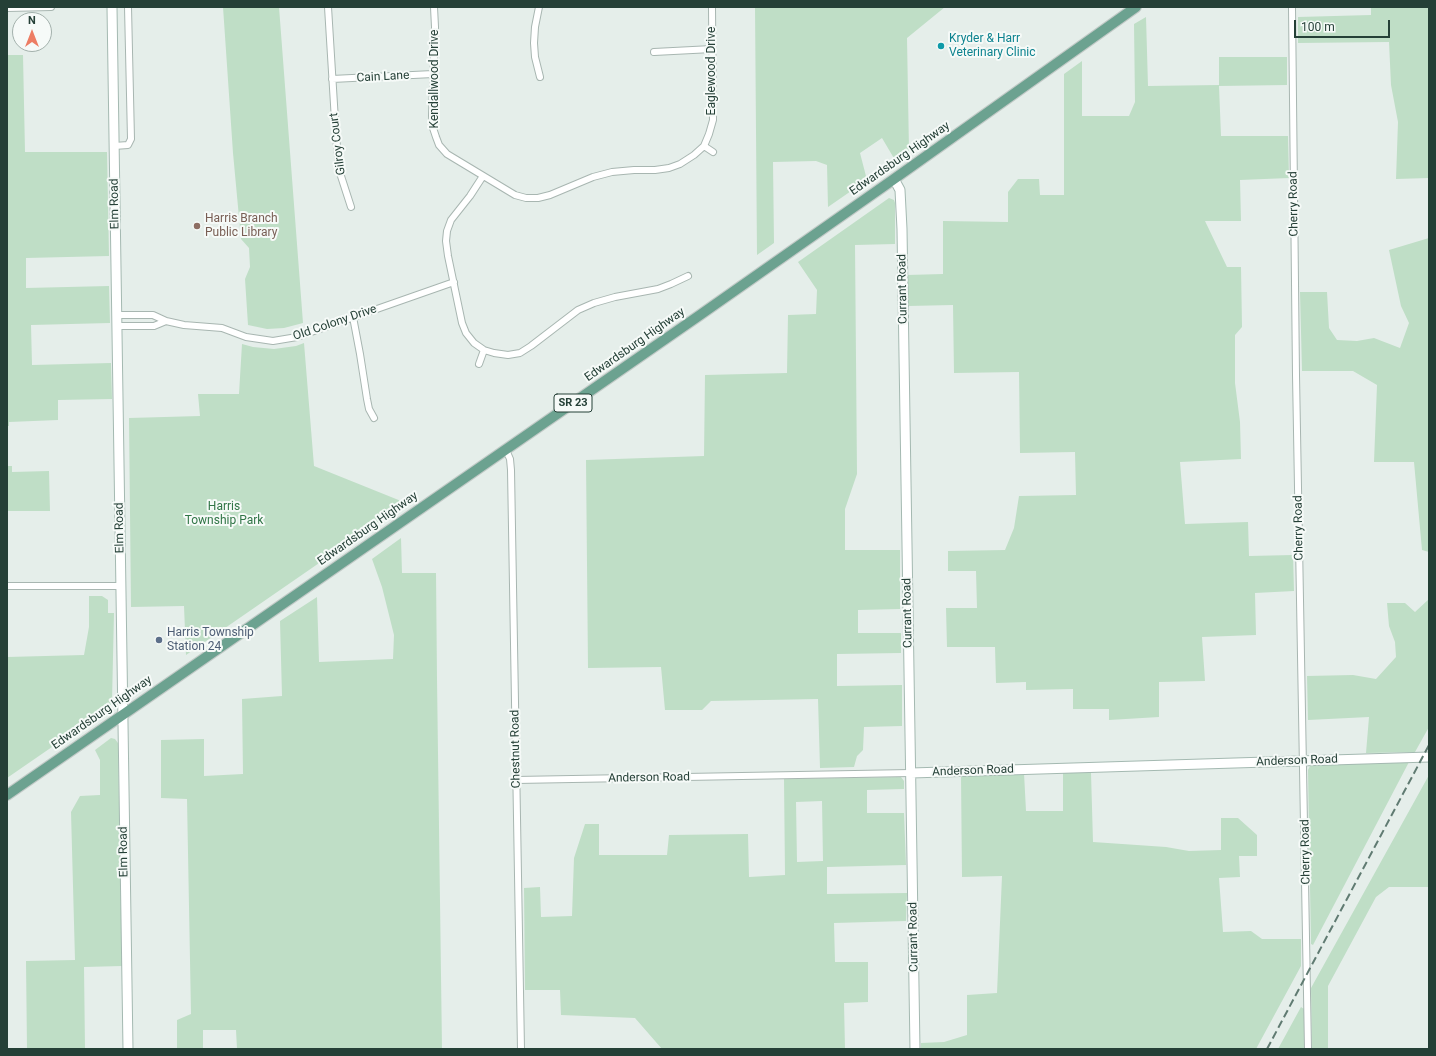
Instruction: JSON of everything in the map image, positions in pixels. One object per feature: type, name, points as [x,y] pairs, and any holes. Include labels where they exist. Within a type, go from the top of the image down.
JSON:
[{"type":"main road","name":"Edwardsburg Highway","points":[[7,795],[122,714],[506,450],[894,179],[1136,7]]},
{"type":"street","points":[[7,8],[51,7]]},
{"type":"street","name":"Elm Road","points":[[112,7],[128,1049]]},
{"type":"street","points":[[114,146],[128,145],[131,139],[128,7]]},
{"type":"street","name":"Gilroy Court","points":[[328,7],[332,79],[340,173],[351,207]]},
{"type":"street","name":"Kendallwood Drive","points":[[434,7],[435,27],[432,116],[433,128],[439,145],[447,154],[515,195],[526,198],[538,198],[550,195],[593,177],[612,172],[669,168],[680,164],[704,146]]},
{"type":"street","points":[[539,7],[534,43],[540,77]]},
{"type":"street","name":"Eaglewood Drive","points":[[704,146],[713,120],[712,7]]},
{"type":"street","name":"Cherry Road","points":[[1292,7],[1296,374],[1308,1049]]},
{"type":"street","points":[[654,52],[712,49]]},
{"type":"street","name":"Cain Lane","points":[[332,79],[433,74]]},
{"type":"street","points":[[704,146],[713,152]]},
{"type":"street","points":[[483,176],[470,196],[451,220],[447,231],[446,241],[462,323],[466,333],[474,343],[484,350],[494,354],[508,355],[520,353],[578,310],[594,303],[615,297],[658,289],[688,276]]},
{"type":"street","name":"Currant Road","points":[[894,179],[900,190],[902,229],[915,1049]]},
{"type":"street","name":"Old Colony Drive","points":[[117,315],[153,315],[166,321],[184,325],[222,328],[246,337],[273,341],[297,337],[454,282]]},
{"type":"street","points":[[353,317],[369,409],[374,418]]},
{"type":"street","name":"Old Colony Drive","points":[[117,326],[154,326],[166,321]]},
{"type":"street","points":[[479,364],[484,350]]},
{"type":"street","name":"Chestnut Road","points":[[506,450],[510,459],[511,470],[521,1049]]},
{"type":"street","points":[[7,586],[120,586]]},
{"type":"street","name":"Anderson Road","points":[[516,780],[911,773],[1429,757]]},
{"type":"green space","points":[[223,7],[279,7],[303,323],[284,328],[267,329],[248,325],[245,279],[250,267],[249,248],[241,239],[233,153]]},
{"type":"green space","points":[[755,7],[945,7],[907,38],[909,151],[895,160],[882,138],[860,153],[867,180],[828,207],[827,165],[816,161],[773,162],[774,243],[757,255]]},
{"type":"green space","points":[[1371,7],[1429,7],[1429,178],[1396,179],[1398,122],[1391,85],[1389,42],[1298,43],[1298,17],[1371,15]]},
{"type":"green space","points":[[1146,17],[1148,86],[1219,85],[1219,57],[1287,57],[1287,85],[1219,86],[1221,136],[1288,136],[1289,178],[1240,180],[1241,221],[1205,221],[1227,267],[1241,267],[1242,327],[1235,335],[1235,383],[1240,422],[1241,459],[1180,462],[1185,524],[1248,522],[1249,556],[1293,555],[1294,591],[1255,593],[1256,635],[1202,637],[1205,681],[1159,682],[1159,717],[1109,720],[1109,709],[1073,709],[1073,689],[1026,690],[1026,682],[996,683],[995,647],[947,647],[946,608],[977,608],[976,571],[948,571],[948,551],[1005,550],[1014,528],[1019,496],[1076,495],[1075,452],[1020,453],[1019,372],[954,373],[953,305],[908,306],[907,275],[943,274],[943,221],[1008,222],[1008,192],[1018,179],[1039,179],[1040,195],[1064,195],[1064,74],[1082,61],[1082,116],[1129,116],[1135,102],[1134,24]]},
{"type":"green space","points":[[7,55],[23,55],[25,152],[107,152],[109,256],[26,258],[26,288],[109,286],[110,323],[31,325],[32,365],[111,363],[112,399],[58,400],[58,420],[9,422],[9,426],[7,426]]},
{"type":"green space","points":[[889,198],[894,200],[895,203],[895,244],[855,245],[857,474],[845,509],[845,550],[900,550],[900,609],[858,610],[858,633],[901,633],[901,653],[837,654],[837,686],[902,685],[902,726],[864,727],[863,750],[857,756],[854,767],[820,768],[818,699],[711,701],[702,710],[665,710],[661,667],[588,668],[586,460],[704,456],[705,375],[787,373],[788,315],[816,314],[817,290],[798,262]]},
{"type":"green space","points":[[1429,238],[1429,552],[1422,550],[1414,462],[1374,462],[1377,385],[1353,371],[1302,371],[1300,292],[1327,292],[1329,328],[1337,340],[1357,341],[1374,338],[1400,348],[1409,323],[1401,306],[1389,250]]},
{"type":"green space","name":"Harris Township Park","points":[[304,343],[314,466],[406,503],[186,655],[184,606],[131,607],[129,418],[200,416],[198,394],[239,394],[242,344],[253,347],[274,349],[296,346]]},
{"type":"green space","points":[[7,466],[12,466],[12,472],[49,471],[50,511],[7,511]]},
{"type":"green space","points":[[401,538],[402,573],[436,573],[442,1049],[237,1049],[236,1030],[203,1030],[203,1049],[177,1049],[177,1020],[191,1014],[187,799],[161,798],[161,740],[204,739],[204,776],[243,774],[242,699],[282,696],[280,621],[317,597],[319,662],[393,659],[394,635],[382,587],[372,559]]},
{"type":"green space","points":[[89,596],[102,596],[108,600],[108,613],[114,613],[112,701],[110,707],[7,778],[7,657],[84,655],[89,627]]},
{"type":"green space","points":[[1429,599],[1429,727],[1415,752],[1366,753],[1369,717],[1308,720],[1307,676],[1353,675],[1376,679],[1396,657],[1395,642],[1389,626],[1387,603],[1405,603],[1415,612]]},
{"type":"green space","points":[[111,738],[115,739],[118,743],[122,966],[84,967],[85,1049],[27,1049],[26,961],[75,960],[71,812],[80,796],[100,795],[100,760],[95,750]]},
{"type":"green space","points":[[1409,762],[1313,945],[1311,944],[1308,770],[1310,766],[1316,764]]},
{"type":"green space","points":[[1024,773],[1026,811],[1063,811],[1063,773],[1091,773],[1093,842],[1166,847],[1189,851],[1221,850],[1221,818],[1238,818],[1257,835],[1257,856],[1239,856],[1240,877],[1219,878],[1223,932],[1251,931],[1262,939],[1301,939],[1301,966],[1256,1049],[921,1049],[921,1043],[944,1042],[967,1035],[967,995],[997,993],[1002,876],[962,877],[961,776]]},
{"type":"green space","points":[[1429,775],[1429,887],[1389,887],[1376,897],[1328,986],[1328,1049],[1312,1049],[1311,988]]},
{"type":"green space","points":[[901,777],[904,781],[904,789],[867,790],[867,813],[904,813],[906,865],[827,867],[827,894],[907,893],[906,921],[834,923],[835,962],[868,962],[868,1002],[844,1003],[845,1049],[662,1049],[635,1018],[561,1015],[560,990],[525,990],[524,888],[540,887],[541,917],[572,916],[574,858],[585,824],[599,824],[599,855],[667,855],[669,835],[748,834],[749,877],[785,875],[784,779]],"holes":[[[822,801],[823,861],[797,862],[796,802]]]},
{"type":"green space","points":[[1301,1007],[1304,1009],[1305,1049],[1278,1049]]},
{"type":"railway","points":[[1267,1049],[1429,745]]},
{"type":"place","name":"Kryder & Harr Veterinary Clinic","points":[[941,46]]},
{"type":"place","name":"Harris Branch Public Library","points":[[197,226]]},
{"type":"place","name":"Harris Township Station 24","points":[[159,640]]}]
